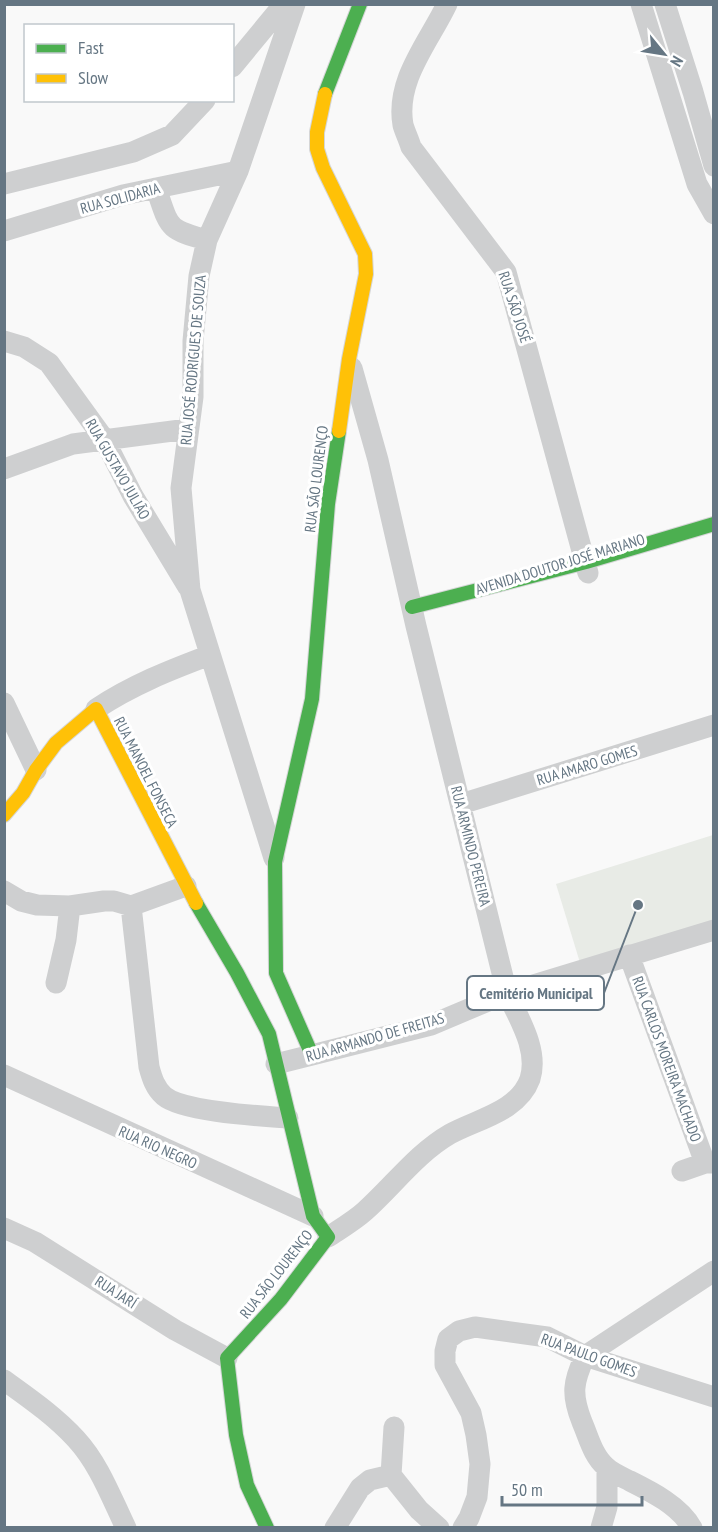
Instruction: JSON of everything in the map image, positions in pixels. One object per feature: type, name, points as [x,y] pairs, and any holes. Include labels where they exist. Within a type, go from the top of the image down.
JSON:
[{"type":"street","points":[[234,65],[284,4]]},
{"type":"street","name":"RUA JOSÉ RODRIGUES DE SOUZA","points":[[275,862],[190,590],[181,488],[193,397],[193,341],[199,276],[207,240],[238,171],[295,4]]},
{"type":"street","name":"RUA SÃO LOURENÇO","points":[[276,973],[275,862],[312,699],[328,504],[349,358],[366,274],[364,254],[323,168],[317,149],[316,132],[325,95],[360,4]]},
{"type":"street","name":"RUA SÃO JOSÉ","points":[[447,4],[407,79],[403,100],[403,125],[411,147],[506,272],[587,567]]},
{"type":"street","points":[[641,4],[691,164],[705,181],[714,214]]},
{"type":"street","points":[[665,4],[713,159],[691,164]]},
{"type":"street","points":[[4,184],[112,159],[151,145],[172,135],[203,102]]},
{"type":"street","name":"RUA SOLIDARIA","points":[[4,231],[123,195],[238,171]]},
{"type":"street","points":[[156,188],[168,221],[173,228],[179,233],[207,240]]},
{"type":"street","name":"RUA GUSTAVO JULIÃO","points":[[4,341],[24,347],[49,363],[104,439],[133,496],[190,590]]},
{"type":"street","name":"RUA ARMINDO PEREIRA","points":[[328,1237],[363,1212],[421,1156],[449,1135],[516,1100],[531,1076],[532,1059],[529,1044],[507,993],[460,804],[419,619],[349,358]]},
{"type":"street","points":[[4,469],[73,444],[188,429]]},
{"type":"street","points":[[419,619],[587,567],[714,524]]},
{"type":"street","name":"AVENIDA DOUTOR JOSÉ MARIANO","points":[[535,590],[587,567],[714,533]]},
{"type":"street","points":[[96,709],[125,690],[161,673],[210,655]]},
{"type":"street","points":[[4,703],[36,770]]},
{"type":"street","name":"RUA MANOEL FONSECA","points":[[4,815],[23,793],[36,770],[56,743],[96,709],[186,886],[237,973],[269,1034]]},
{"type":"street","name":"RUA AMARO GOMES","points":[[460,804],[714,725]]},
{"type":"street","points":[[4,891],[21,901],[37,905],[70,906],[114,901],[131,906],[186,886]]},
{"type":"street","points":[[56,983],[66,940],[70,906]]},
{"type":"street","points":[[131,906],[149,1067],[158,1090],[166,1098],[196,1108],[288,1118]]},
{"type":"street","name":"RUA ARMANDO DE FREITAS","points":[[276,1064],[431,1025],[507,993],[714,930]]},
{"type":"street","name":"RUA CARLOS MOREIRA MACHADO","points":[[629,955],[709,1163]]},
{"type":"street","points":[[237,973],[276,973],[312,1055]]},
{"type":"street","name":"RUA SÃO LOURENÇO","points":[[227,1358],[281,1299],[328,1237],[313,1216],[269,1034]]},
{"type":"street","name":"RUA RIO NEGRO","points":[[4,1076],[313,1216]]},
{"type":"street","points":[[682,1171],[709,1163]]},
{"type":"street","name":"RUA JARÍ","points":[[4,1228],[35,1242],[175,1330],[227,1358]]},
{"type":"street","points":[[693,1527],[680,1513],[654,1493],[607,1468],[597,1457],[575,1397],[575,1379],[585,1356],[714,1271]]},
{"type":"street","name":"RUA PAULO GOMES","points":[[463,1527],[470,1518],[477,1497],[480,1464],[471,1413],[445,1365],[448,1339],[459,1331],[475,1327],[547,1337],[585,1356],[714,1397]]},
{"type":"street","points":[[227,1358],[236,1435],[247,1485],[267,1527]]},
{"type":"street","points":[[4,1380],[50,1414],[77,1440],[99,1472],[126,1527]]},
{"type":"street","points":[[394,1427],[391,1475],[418,1509],[439,1527]]},
{"type":"street","points":[[601,1527],[607,1507],[607,1468]]},
{"type":"street","points":[[335,1527],[360,1488],[370,1480],[391,1475]]},
{"type":"shaded area","points":[[713,835],[713,925],[581,966],[556,884]]},
{"type":"traffic: fast","points":[[325,94],[360,4]]},
{"type":"traffic: fast","points":[[312,1055],[276,973],[275,862],[312,699],[328,504],[339,431]]},
{"type":"traffic: fast","points":[[412,607],[586,562],[714,524]]},
{"type":"traffic: fast","points":[[196,903],[269,1034],[313,1216],[328,1237],[281,1299],[227,1358],[236,1435],[247,1485],[267,1528]]},
{"type":"traffic: slow","points":[[325,94],[317,132],[317,149],[323,168],[365,254],[366,274],[349,359],[339,431]]},
{"type":"traffic: slow","points":[[4,815],[23,793],[36,770],[56,743],[96,709],[196,903]]},
{"type":"place","name":"Cemitério Municipal","points":[[638,905]]}]
